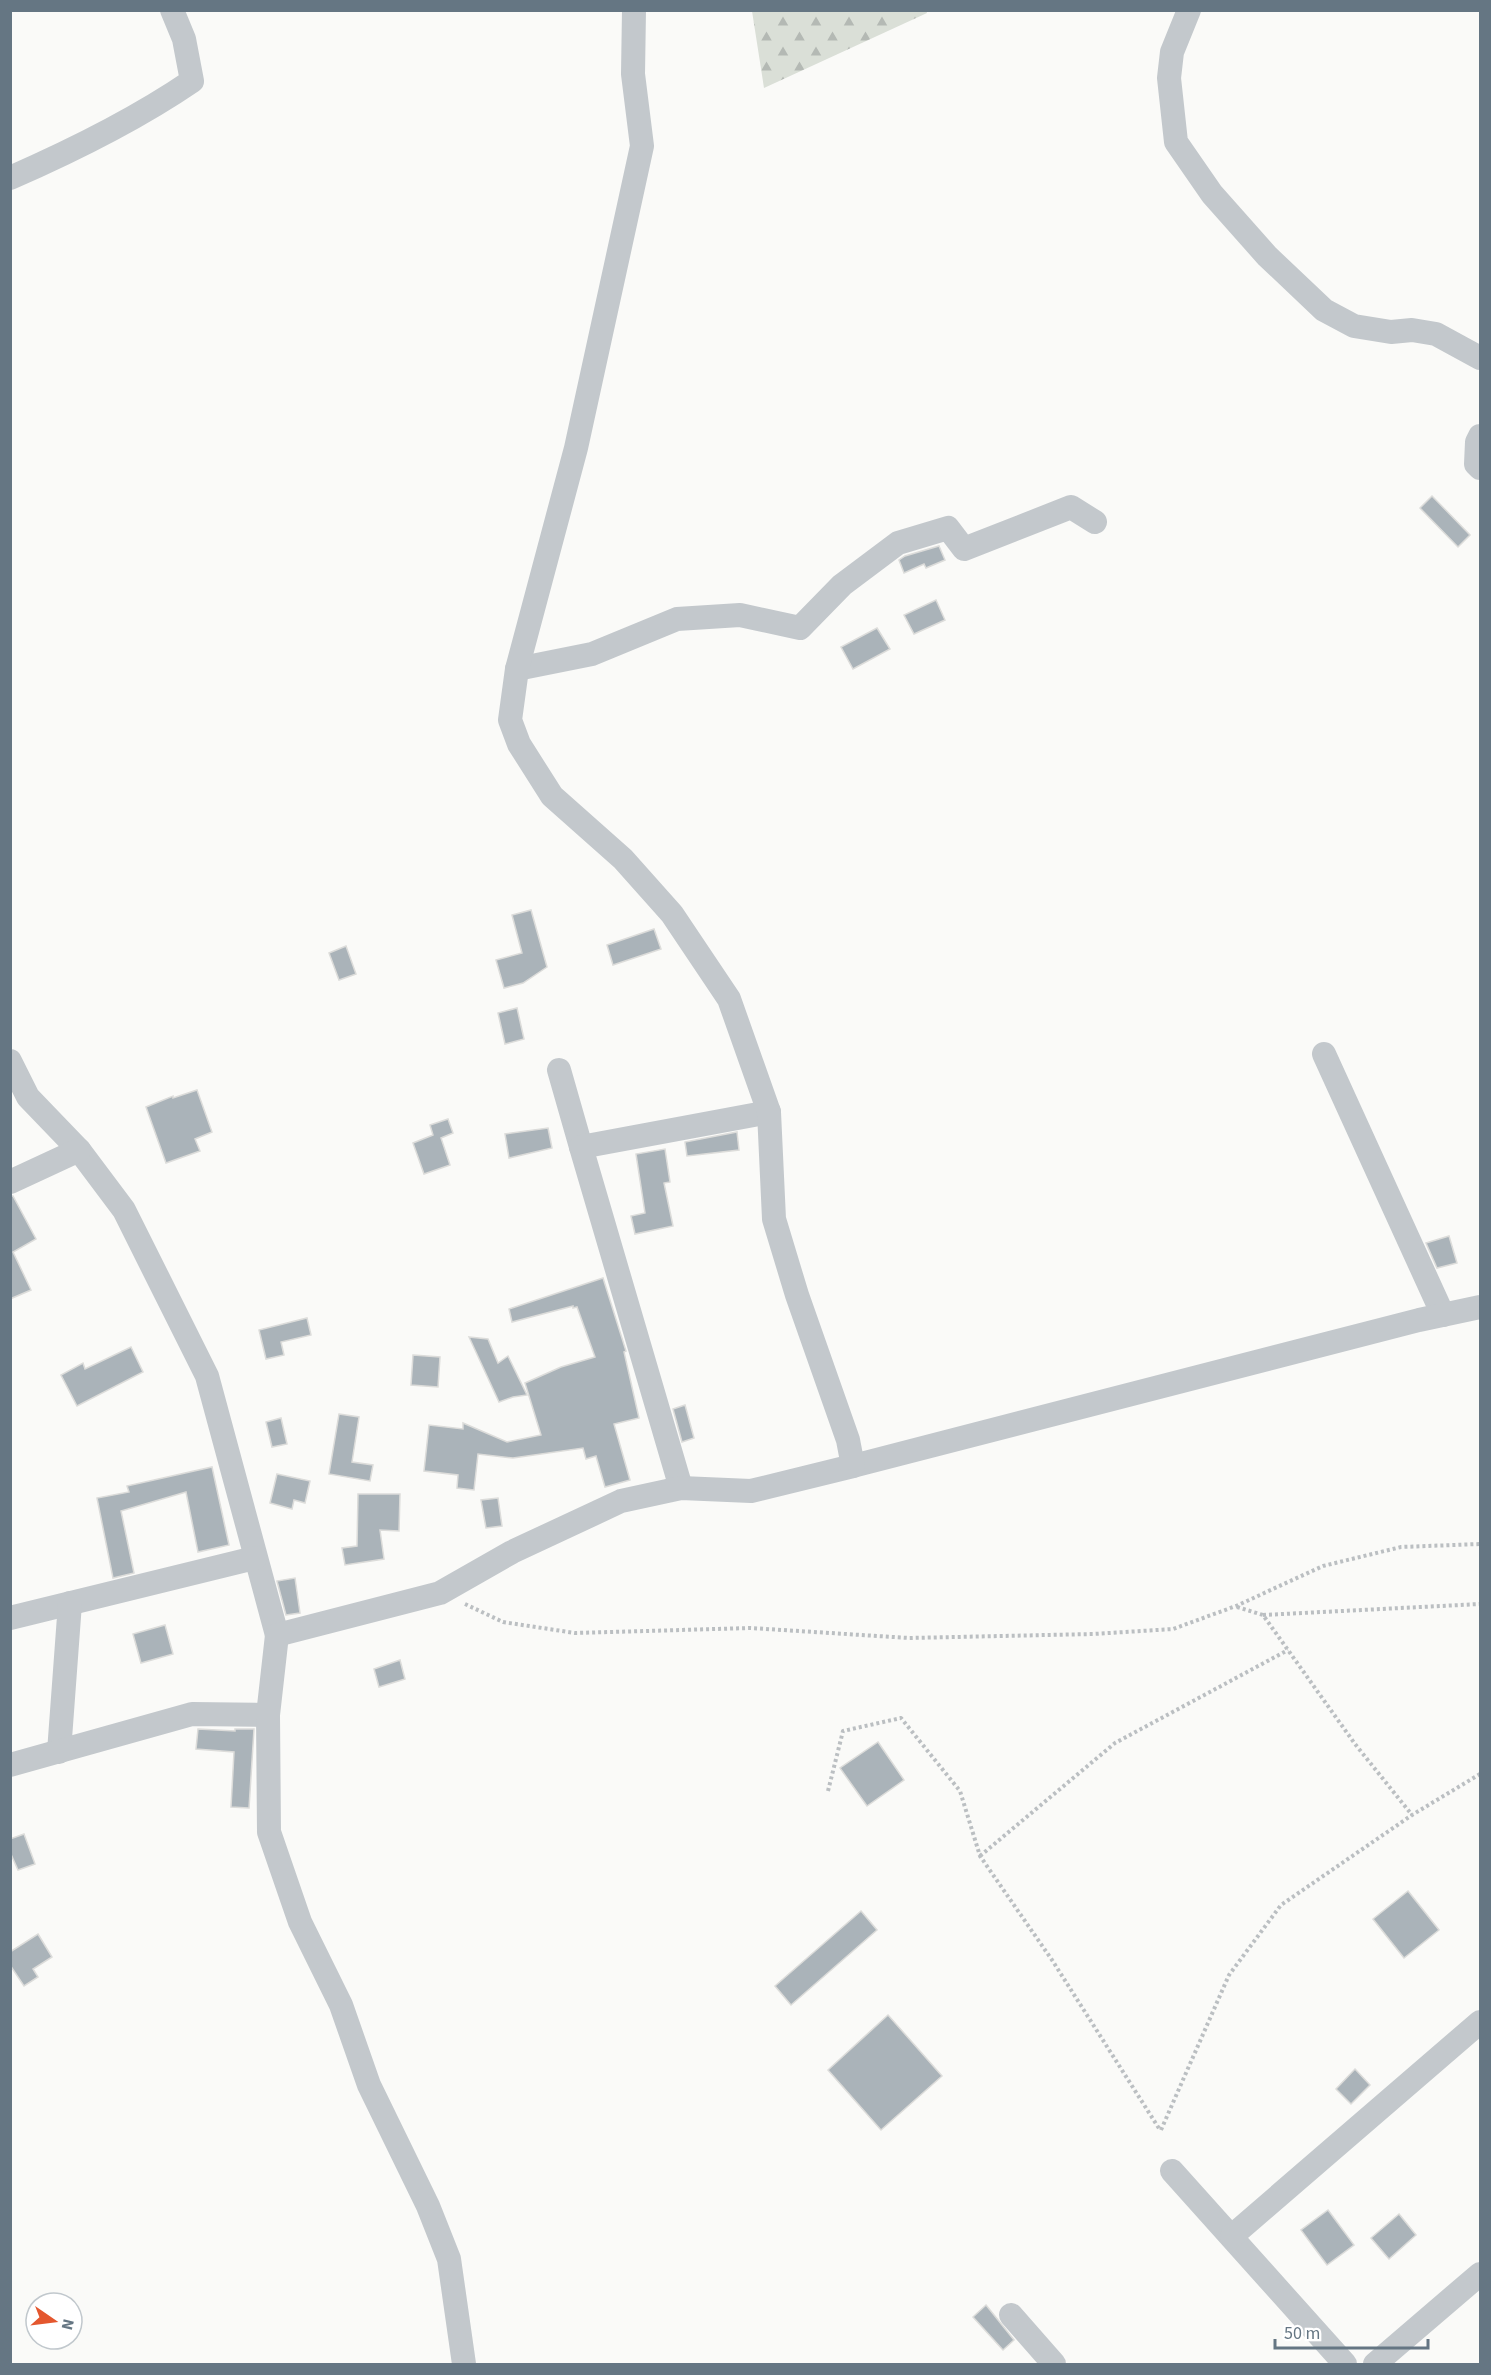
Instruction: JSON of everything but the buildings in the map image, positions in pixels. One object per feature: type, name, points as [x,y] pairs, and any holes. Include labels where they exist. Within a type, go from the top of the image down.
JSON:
[{"type":"street","points":[[10,178],[58,157],[149,110],[192,81],[184,39],[172,10]]},
{"type":"street","points":[[634,10],[633,74],[642,146],[576,448],[517,669],[510,720],[519,744],[552,796],[624,859],[672,914],[729,999],[769,1112],[774,1219],[797,1295],[848,1440],[853,1466]]},
{"type":"street","points":[[1189,10],[1172,52],[1169,78],[1176,142],[1212,194],[1267,256],[1324,310],[1354,326],[1391,332],[1412,330],[1436,334],[1480,358]]},
{"type":"street","points":[[1480,436],[1477,442],[1476,464],[1480,468]]},
{"type":"street","points":[[517,669],[592,654],[677,619],[740,615],[800,628],[842,585],[898,543],[948,528],[964,549],[1071,507],[1095,522]]},
{"type":"street","points":[[1324,1054],[1443,1315]]},
{"type":"street","points":[[10,1061],[28,1097],[79,1150],[124,1210],[207,1376],[277,1635],[268,1715],[269,1832],[300,1922],[341,2005],[369,2085],[428,2206],[449,2259],[464,2364]]},
{"type":"street","points":[[559,1070],[681,1488]]},
{"type":"street","points":[[581,1147],[769,1112]]},
{"type":"street","points":[[10,1182],[79,1150]]},
{"type":"street","points":[[277,1635],[440,1593],[512,1552],[621,1501],[681,1488],[751,1491],[1480,1307]]},
{"type":"street","points":[[10,1618],[255,1558]]},
{"type":"street","points":[[59,1752],[70,1603]]},
{"type":"street","points":[[10,1765],[192,1714],[268,1715]]},
{"type":"street","points":[[1232,2236],[1480,2022]]},
{"type":"street","points":[[1172,2171],[1345,2364]]},
{"type":"street","points":[[1375,2364],[1480,2274]]},
{"type":"street","points":[[1011,2315],[1054,2364]]},
{"type":"path","points":[[440,1593],[503,1622],[575,1633],[751,1628],[909,1638],[1093,1635],[1173,1629],[1236,1606],[1323,1566],[1401,1546],[1480,1544]]},
{"type":"path","points":[[1236,1606],[1263,1615],[1480,1604]]},
{"type":"path","points":[[1263,1615],[1355,1744],[1412,1815]]},
{"type":"path","points":[[980,1856],[1115,1743],[1288,1650]]},
{"type":"path","points":[[828,1791],[843,1731],[901,1718],[960,1791],[980,1856],[1052,1960],[1160,2130],[1228,1975],[1281,1905],[1412,1815],[1480,1774]]},
{"type":"green space","points":[[926,10],[927,13],[764,88],[752,11]]}]
